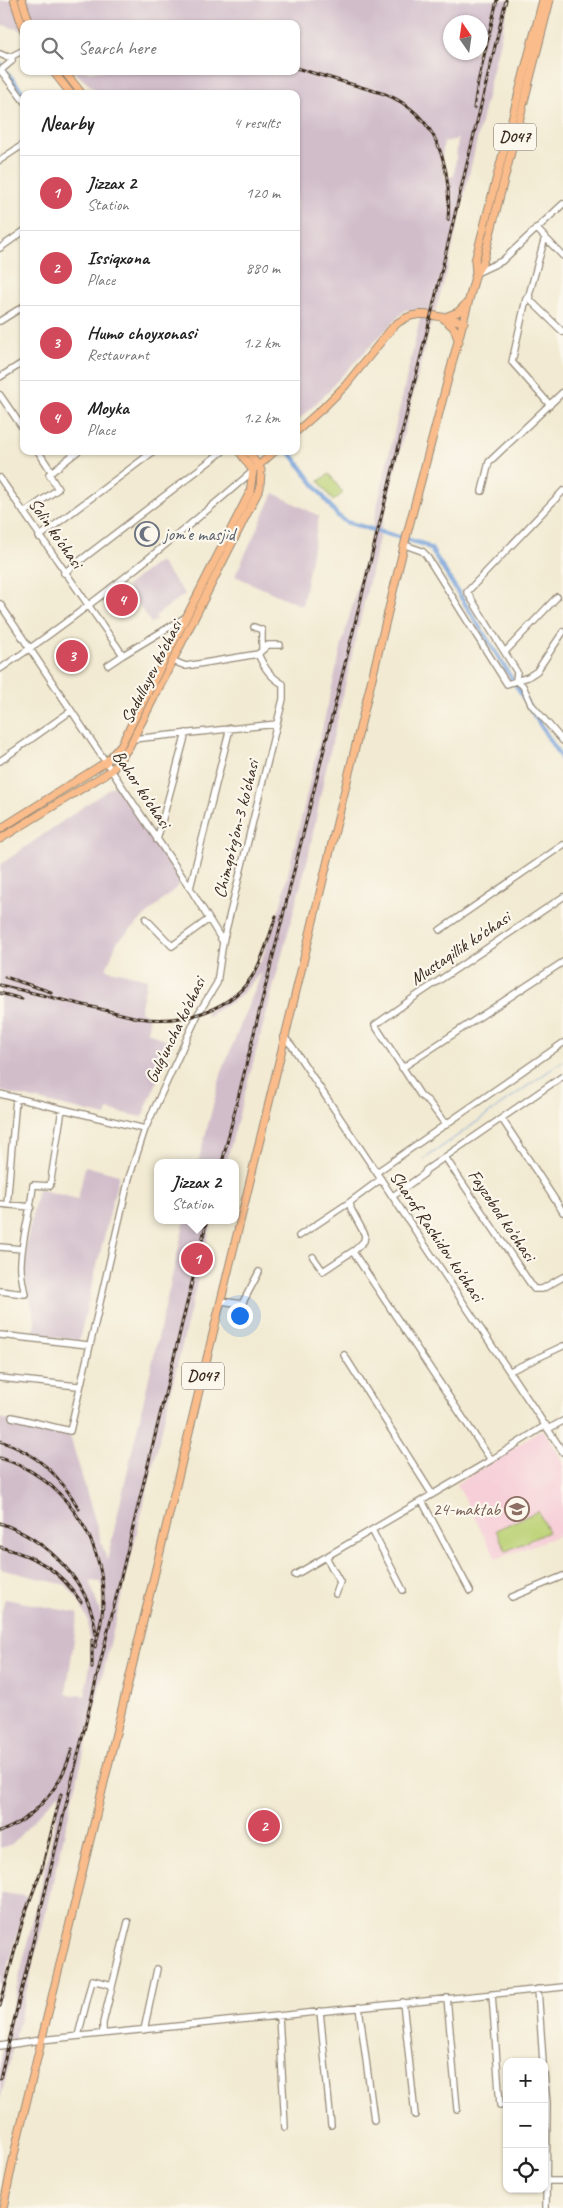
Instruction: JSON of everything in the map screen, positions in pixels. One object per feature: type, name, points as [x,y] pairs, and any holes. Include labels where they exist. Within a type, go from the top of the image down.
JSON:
[{"type":"main road","points":[[14,0],[20,20]]},
{"type":"main road","points":[[22,0],[29,20]]},
{"type":"main road","name":"D047","points":[[3,2208],[41,2040],[407,534],[470,299],[476,273],[476,261],[543,0]]},
{"type":"main road","name":"D047","points":[[476,273],[483,262],[550,0]]},
{"type":"main road","points":[[56,75],[68,90]]},
{"type":"main road","points":[[67,75],[79,90]]},
{"type":"main road","points":[[443,318],[458,312],[470,299]]},
{"type":"main road","points":[[300,428],[340,391],[399,322],[415,314],[464,322]]},
{"type":"main road","points":[[443,318],[454,328],[459,342]]},
{"type":"main road","points":[[242,455],[256,468]]},
{"type":"main road","points":[[250,455],[256,468]]},
{"type":"main road","points":[[0,829],[106,762],[124,739],[250,492],[256,468],[271,455]]},
{"type":"main road","name":"Sadullayev ko'chasi","points":[[0,839],[112,770],[133,739],[260,488],[262,475],[256,468]]},
{"type":"street","points":[[0,54],[7,57],[20,52]]},
{"type":"street","points":[[12,56],[12,61],[0,71],[20,96]]},
{"type":"street","points":[[0,160],[20,147]]},
{"type":"street","points":[[476,273],[502,261],[563,204]]},
{"type":"street","points":[[536,228],[563,256]]},
{"type":"street","points":[[0,248],[20,234]]},
{"type":"street","points":[[545,237],[529,295],[526,299],[512,362],[550,405]]},
{"type":"street","points":[[529,295],[531,301],[563,332]]},
{"type":"street","points":[[0,321],[20,308]]},
{"type":"street","points":[[0,377],[20,364]]},
{"type":"street","points":[[482,491],[489,462],[563,392]]},
{"type":"street","points":[[0,395],[20,419]]},
{"type":"street","points":[[24,513],[58,489],[50,476],[51,471],[41,455]]},
{"type":"street","points":[[51,471],[73,455]]},
{"type":"street","points":[[39,537],[149,455]]},
{"type":"street","points":[[64,573],[218,455]]},
{"type":"street","points":[[0,668],[90,605],[174,540],[256,468]]},
{"type":"street","name":"Solin ko'chasi","points":[[0,478],[64,573],[90,605],[123,655]]},
{"type":"street","points":[[516,680],[517,672],[467,592],[563,491]]},
{"type":"street","points":[[405,545],[422,551],[426,555],[506,684],[528,677],[537,670],[563,632]]},
{"type":"street","points":[[505,652],[557,597]]},
{"type":"street","name":"Bahor ko'chasi","points":[[0,604],[190,888],[223,942]]},
{"type":"street","points":[[108,665],[187,616]]},
{"type":"street","points":[[254,627],[262,630],[260,652]]},
{"type":"street","points":[[173,661],[186,666],[260,652],[268,645],[280,646]]},
{"type":"street","name":"Chimqo'rg'on-3 ko'chasi","points":[[223,942],[283,699],[283,684],[264,668],[260,652]]},
{"type":"street","points":[[516,680],[523,686],[531,704],[563,741]]},
{"type":"street","points":[[0,761],[72,711]]},
{"type":"street","points":[[133,739],[278,724]]},
{"type":"street","points":[[190,888],[230,728]]},
{"type":"street","points":[[157,840],[186,733]]},
{"type":"street","points":[[440,930],[563,845]]},
{"type":"street","name":"Mustaqillik ko'chasi","points":[[402,1068],[375,1025],[563,897]]},
{"type":"street","points":[[146,919],[172,946],[209,919]]},
{"type":"street","name":"Gulg'uncha ko'chasi","points":[[12,1418],[70,1431],[78,1386],[128,1178],[145,1129],[198,1014],[217,983],[223,942]]},
{"type":"street","points":[[446,1125],[428,1101],[421,1096],[402,1068],[563,962]]},
{"type":"street","name":"Sharof Rashidov ko'chasi","points":[[284,1037],[377,1172],[563,1452]]},
{"type":"street","points":[[377,1172],[563,1043]]},
{"type":"street","points":[[393,1196],[445,1157],[562,1077]]},
{"type":"street","points":[[0,1094],[145,1129]]},
{"type":"street","points":[[16,1098],[3,1204],[31,1207]]},
{"type":"street","points":[[0,1291],[25,1294],[20,1265],[31,1207],[33,1185],[50,1186],[62,1109]]},
{"type":"street","points":[[502,1119],[563,1212]]},
{"type":"street","name":"Fayzobod ko'chasi","points":[[445,1157],[534,1289],[542,1289],[563,1277]]},
{"type":"street","points":[[299,1236],[381,1179]]},
{"type":"street","points":[[313,1257],[323,1271],[353,1251],[364,1241],[365,1235],[351,1209],[350,1202]]},
{"type":"street","points":[[0,1247],[22,1249]]},
{"type":"street","points":[[353,1251],[491,1460]]},
{"type":"street","points":[[221,1301],[242,1304],[259,1272]]},
{"type":"street","points":[[0,1335],[88,1346]]},
{"type":"street","points":[[510,1371],[563,1346]]},
{"type":"street","points":[[344,1355],[432,1494]]},
{"type":"street","points":[[0,1378],[78,1386]]},
{"type":"street","points":[[295,1575],[547,1427],[563,1421]]},
{"type":"street","points":[[422,1501],[470,1591]]},
{"type":"street","points":[[372,1530],[403,1590]]},
{"type":"street","points":[[326,1557],[340,1582],[336,1594]]},
{"type":"street","points":[[512,1598],[563,1576]]},
{"type":"street","points":[[103,2034],[103,2023],[128,1922]]},
{"type":"street","points":[[144,2030],[157,1969]]},
{"type":"street","points":[[78,2036],[92,1980],[112,1985]]},
{"type":"street","points":[[0,2046],[78,2036],[563,1986]]},
{"type":"street","points":[[538,1989],[543,2058]]},
{"type":"street","points":[[492,1994],[500,2105]]},
{"type":"street","points":[[447,1998],[457,2109]]},
{"type":"street","points":[[403,2002],[414,2115]]},
{"type":"street","points":[[359,2007],[374,2120]]},
{"type":"street","points":[[320,2011],[331,2125]]},
{"type":"street","points":[[279,2016],[285,2127]]},
{"type":"street","points":[[546,2148],[547,2103]]},
{"type":"street","points":[[548,2180],[563,2181]]},
{"type":"street","points":[[546,2193],[546,2208]]},
{"type":"shaded area","points":[[0,0],[509,0],[446,275],[428,333],[373,563],[325,773],[308,858],[227,1159],[199,1159],[222,1071],[263,970],[238,998],[206,1017],[206,1011],[236,992],[261,961],[281,904],[342,644],[369,543],[422,310],[405,310],[330,390],[300,418],[300,90],[95,90],[78,75],[300,75],[300,20],[20,20],[20,30],[0,24]],"holes":[[[458,139],[454,176],[445,178],[441,161],[444,142]]]},
{"type":"shaded area","points":[[274,493],[319,516],[302,606],[235,576]]},
{"type":"shaded area","points":[[159,561],[185,594],[155,616],[157,620],[151,623],[126,586]]},
{"type":"shaded area","points":[[116,784],[182,882],[117,942],[106,969],[147,979],[140,1011],[149,1017],[148,1032],[173,1044],[142,1117],[108,1110],[106,1116],[0,1091],[0,865]]},
{"type":"shaded area","points":[[85,1166],[119,1175],[79,1340],[34,1335],[35,1320],[22,1265],[38,1189],[78,1199]]},
{"type":"shaded area","points":[[184,1224],[211,1224],[0,2101],[0,2059],[50,1847],[60,1792],[12,1844],[0,1848],[0,1618],[5,1599],[78,1613],[66,1694],[85,1696],[91,1659],[88,1620],[78,1600],[66,1585],[0,1569],[0,1418],[70,1436],[107,1561]],"holes":[[[90,1581],[101,1582],[103,1595],[101,1616]]]},
{"type":"shaded area","name":"24-maktab","points":[[543,1429],[563,1461],[563,1534],[496,1559],[457,1484]]},
{"type":"shaded area","points":[[0,1893],[27,1896],[0,2000]]},
{"type":"green space","points":[[329,474],[343,493],[333,501],[319,481]]},
{"type":"green space","points":[[538,1511],[548,1532],[506,1551],[496,1530]]},
{"type":"waterway","points":[[0,64],[21,90]]},
{"type":"waterway","points":[[292,455],[337,515],[346,522],[423,544],[431,549],[563,761]]},
{"type":"waterway","points":[[423,1160],[563,1061]]},
{"type":"railway","points":[[474,108],[478,82],[497,0]]},
{"type":"railway","points":[[223,1159],[431,315],[506,0]]},
{"type":"railway","points":[[300,69],[385,94],[403,103],[418,115],[438,145],[444,162],[449,200],[448,220]]},
{"type":"railway","points":[[0,985],[138,1018],[172,1019],[189,1017],[220,1005],[234,996],[246,984],[259,964],[276,916]]},
{"type":"railway","points":[[5,977],[51,992]]},
{"type":"railway","points":[[0,993],[22,999]]},
{"type":"railway","points":[[0,2079],[206,1224]]},
{"type":"railway","points":[[0,1441],[25,1452],[46,1467],[64,1486],[79,1509]]},
{"type":"railway","points":[[0,1458],[22,1466],[60,1494],[75,1513],[87,1533],[96,1555],[102,1578],[102,1613],[95,1647]]},
{"type":"railway","points":[[0,1523],[34,1540],[64,1565],[86,1597],[96,1634]]},
{"type":"railway","points":[[0,1547],[25,1555],[46,1566],[64,1581],[81,1602]]},
{"type":"railway","points":[[92,1640],[92,1668]]},
{"type":"railway","points":[[0,1832],[25,1818],[46,1799],[62,1776],[72,1749]]},
{"type":"railway","points":[[0,2006],[23,1919],[42,1868],[61,1794]]},
{"type":"place","name":"jom'e masjid","points":[[147,534]]},
{"type":"place","name":"Moyka","points":[[122,600]]},
{"type":"place","name":"Humo choyxonasi","points":[[72,656]]},
{"type":"place","name":"Jizzax 2","points":[[197,1259]]},
{"type":"place","name":"24-maktab","points":[[517,1509]]},
{"type":"place","name":"Issiqxona","points":[[264,1826]]}]
